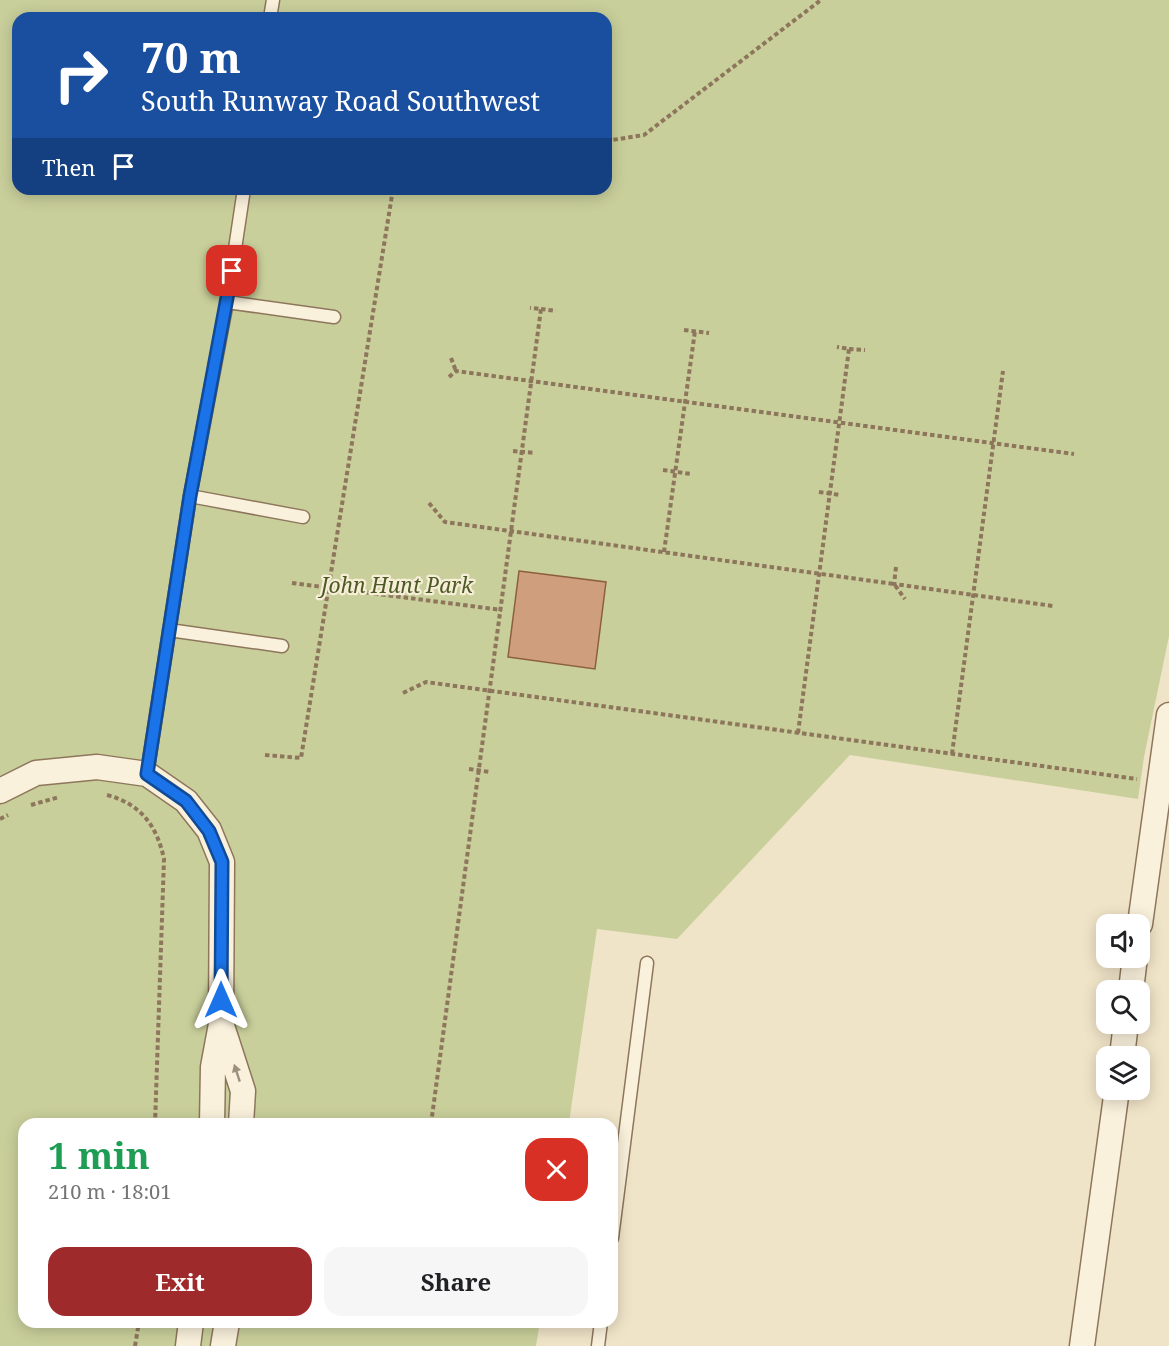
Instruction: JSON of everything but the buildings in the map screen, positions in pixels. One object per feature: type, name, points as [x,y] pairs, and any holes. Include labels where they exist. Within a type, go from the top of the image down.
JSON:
[{"type":"street","points":[[1141,914],[1169,715]]},
{"type":"street","points":[[0,791],[36,773],[97,767],[147,774],[186,801],[209,831],[222,862],[221,1024],[213,1067],[212,1118]]},
{"type":"street","points":[[221,1024],[243,1091],[241,1118]]},
{"type":"street","points":[[1082,1346],[1116,1100]]},
{"type":"street","points":[[188,1346],[190,1328]]},
{"type":"street","points":[[223,1346],[226,1328]]},
{"type":"lane","points":[[147,774],[190,496],[227,302],[243,195]]},
{"type":"lane","points":[[227,302],[334,317]]},
{"type":"lane","points":[[190,496],[303,517]]},
{"type":"lane","points":[[170,630],[282,646]]},
{"type":"lane","points":[[618,1191],[647,963]]},
{"type":"lane","points":[[598,1328],[598,1346]]},
{"type":"path","points":[[612,140],[644,135],[821,0]]},
{"type":"path","points":[[265,755],[301,758],[392,195]]},
{"type":"path","points":[[530,308],[556,311]]},
{"type":"path","points":[[432,1118],[541,309]]},
{"type":"path","points":[[684,330],[708,333]]},
{"type":"path","points":[[664,552],[695,331]]},
{"type":"path","points":[[837,347],[865,350]]},
{"type":"path","points":[[798,733],[849,348]]},
{"type":"path","points":[[451,358],[456,371]]},
{"type":"path","points":[[449,377],[456,371],[1074,454]]},
{"type":"path","points":[[952,753],[1003,371]]},
{"type":"path","points":[[513,451],[535,453]]},
{"type":"path","points":[[663,470],[691,474]]},
{"type":"path","points":[[819,492],[840,495]]},
{"type":"path","points":[[429,503],[445,522],[1053,606]]},
{"type":"path","points":[[896,567],[894,584],[905,599]]},
{"type":"path","points":[[292,583],[502,610]]},
{"type":"path","points":[[403,693],[426,682],[1159,782]]},
{"type":"path","points":[[470,769],[490,772]]},
{"type":"path","points":[[106,794],[123,799],[139,810],[160,840],[164,859],[154,1118]]},
{"type":"path","points":[[25,808],[69,795]]},
{"type":"path","points":[[0,819],[16,812]]},
{"type":"path","points":[[135,1346],[138,1328]]},
{"type":"green space","name":"John Hunt Park","points":[[0,0],[1169,0],[1169,636],[1144,757],[1138,799],[850,755],[677,939],[597,929],[570,1118],[18,1118],[18,1328],[539,1328],[536,1346],[0,1346]]},
{"type":"route","points":[[221,1000],[222,862],[209,831],[186,801],[147,774],[190,496],[232,271]]}]
